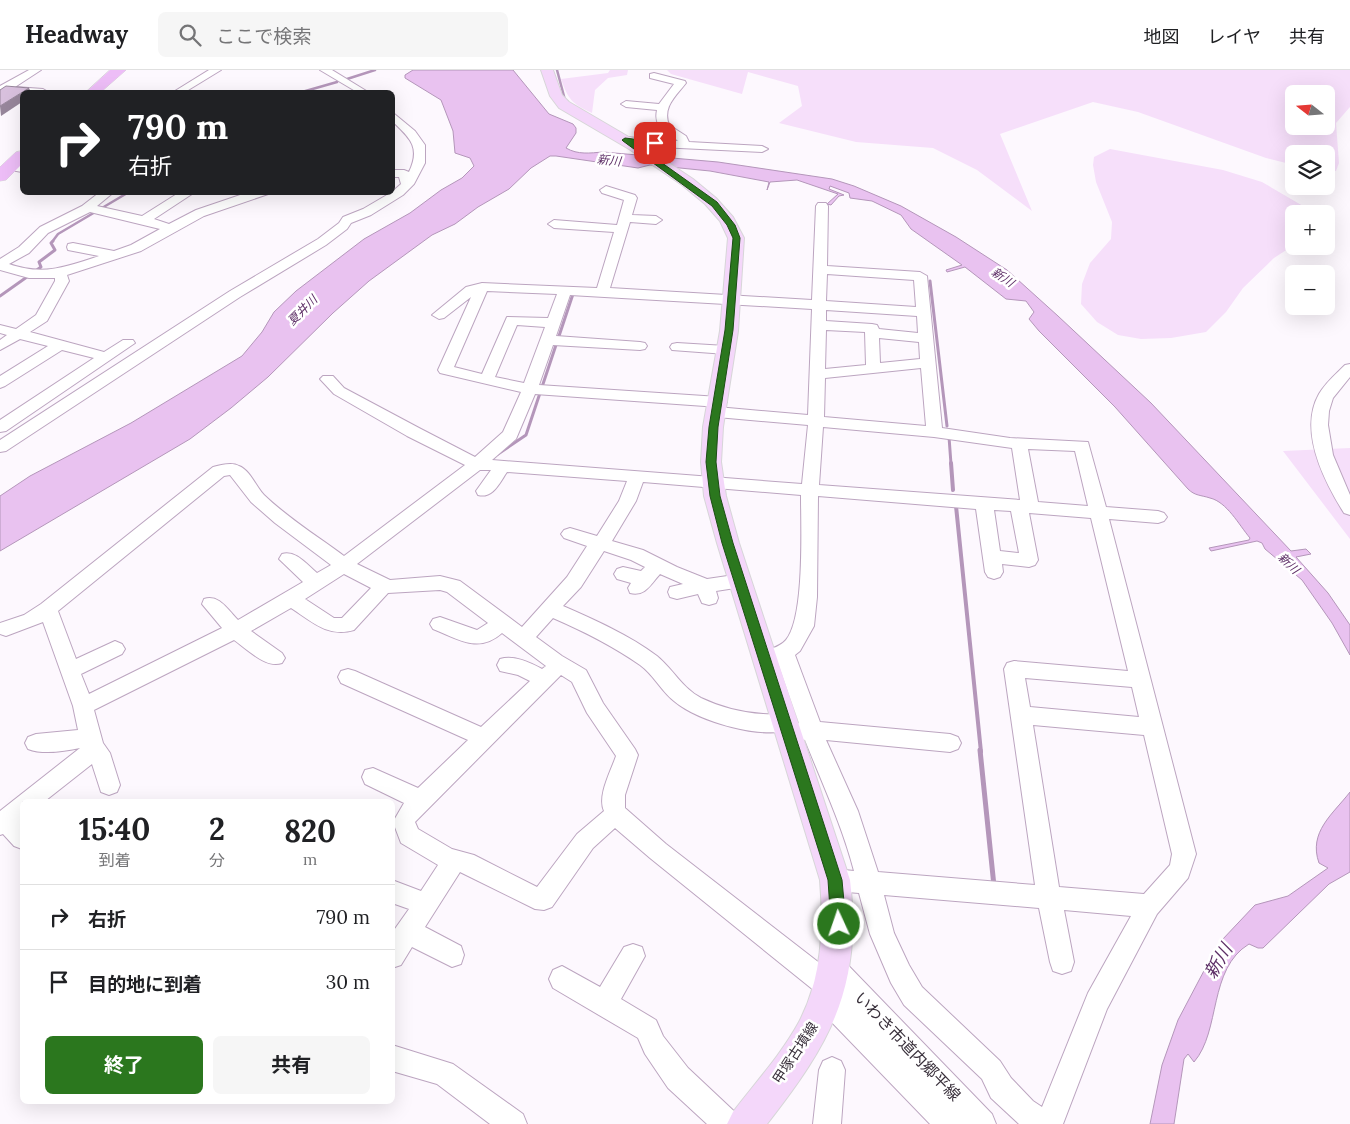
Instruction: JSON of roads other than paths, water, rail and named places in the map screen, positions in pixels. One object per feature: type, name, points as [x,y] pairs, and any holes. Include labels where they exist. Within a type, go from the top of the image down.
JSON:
[{"type":"highway","points":[[95,90],[119,70]]},
{"type":"highway","points":[[11,170],[20,159]]},
{"type":"main road","name":"甲塚古墳線","points":[[547,70],[556,96],[564,105],[628,142],[691,186],[714,204],[735,231],[737,249],[732,300],[718,407],[713,427],[711,462],[713,482],[728,543],[741,581],[774,655],[796,728],[835,880],[839,911],[839,938],[829,985],[810,1035],[785,1072],[745,1124]]},
{"type":"street","points":[[2,89],[36,70]]},
{"type":"street","points":[[182,90],[216,70]]},
{"type":"street","points":[[324,70],[359,90]]},
{"type":"street","points":[[654,76],[681,82],[661,111]]},
{"type":"street","points":[[2,89],[20,90]]},
{"type":"street","points":[[651,97],[661,111],[664,127],[685,140],[685,144]]},
{"type":"street","points":[[628,111],[661,111]]},
{"type":"street","points":[[395,194],[408,184],[419,162],[420,154],[418,145],[396,120]]},
{"type":"street","points":[[650,132],[677,134]]},
{"type":"street","points":[[628,142],[762,150]]},
{"type":"street","points":[[395,174],[404,173],[405,182],[408,184]]},
{"type":"street","points":[[602,292],[631,198],[606,190]]},
{"type":"street","points":[[0,265],[24,250],[44,230],[88,208],[104,195]]},
{"type":"street","points":[[145,220],[184,195]]},
{"type":"street","points":[[0,265],[27,274],[48,275],[60,273],[136,248],[200,213],[253,195]]},
{"type":"street","points":[[0,447],[235,294],[322,242],[338,230],[347,220],[381,204],[393,195]]},
{"type":"street","points":[[774,655],[793,646],[804,626],[808,597],[810,489],[816,420],[822,206]]},
{"type":"street","points":[[88,208],[145,220],[170,228]]},
{"type":"street","points":[[554,224],[623,224],[656,220]]},
{"type":"street","points":[[73,247],[114,255]]},
{"type":"street","points":[[88,264],[119,268]]},
{"type":"street","points":[[820,270],[920,276],[934,432]]},
{"type":"street","points":[[0,346],[42,318],[62,281],[60,273]]},
{"type":"street","points":[[439,315],[471,290],[482,287],[602,292],[924,312]]},
{"type":"street","points":[[482,287],[445,370],[530,389],[718,407],[816,420],[824,423],[934,432],[1019,444],[1082,446],[1184,854],[1180,870],[1149,906],[1097,1002],[1047,1124],[1023,1111],[1001,1088],[991,1070],[913,996],[900,974],[882,934],[861,853],[847,811],[796,728]]},
{"type":"street","points":[[83,706],[235,630],[291,599],[344,565],[477,464],[510,435],[530,389],[565,290]]},
{"type":"street","points":[[848,326],[849,308]]},
{"type":"street","points":[[487,379],[512,320],[554,323]]},
{"type":"street","points":[[819,325],[872,328],[873,368]]},
{"type":"street","points":[[0,329],[106,357]]},
{"type":"street","points":[[872,333],[926,338]]},
{"type":"street","points":[[547,340],[640,346]]},
{"type":"street","points":[[0,427],[128,344]]},
{"type":"street","points":[[0,383],[58,345]]},
{"type":"street","points":[[677,347],[726,350]]},
{"type":"street","points":[[817,374],[928,363]]},
{"type":"street","points":[[1350,368],[1325,397],[1322,410],[1321,435],[1326,462],[1339,492],[1350,509]]},
{"type":"street","points":[[328,379],[339,391],[413,432],[477,464],[1158,517]]},
{"type":"street","points":[[984,503],[993,565],[1029,560],[1019,444]]},
{"type":"street","points":[[484,491],[503,466]]},
{"type":"street","points":[[6,629],[31,620],[48,609],[219,471],[233,469],[238,472],[257,498],[281,519],[344,565],[384,586],[440,583],[453,586],[523,638],[552,672]]},
{"type":"street","points":[[523,638],[574,582],[627,501],[637,477]]},
{"type":"street","points":[[570,534],[600,545],[637,555],[707,592]]},
{"type":"street","points":[[624,574],[641,584],[664,564],[643,546]]},
{"type":"street","points":[[288,559],[316,583]]},
{"type":"street","points":[[677,592],[707,592],[741,581]]},
{"type":"street","points":[[291,599],[332,626],[347,625],[384,586]]},
{"type":"street","points":[[211,604],[235,630],[275,658]]},
{"type":"street","points":[[48,609],[83,706],[92,742],[99,752],[109,785]]},
{"type":"street","points":[[551,609],[599,631],[651,662],[674,688],[693,703],[714,711],[772,725],[950,743]]},
{"type":"street","points":[[440,624],[476,638],[487,635],[502,622]]},
{"type":"street","points":[[69,671],[115,649]]},
{"type":"street","points":[[507,665],[579,676],[594,707],[627,755],[614,795],[613,806],[617,815],[658,850],[829,985]]},
{"type":"street","points":[[1062,962],[1049,898],[1014,669],[1140,680]]},
{"type":"street","points":[[552,672],[408,814],[404,822],[409,836],[447,858],[466,863],[535,898],[544,899],[582,846],[602,822],[617,815]]},
{"type":"street","points":[[348,677],[484,738]]},
{"type":"street","points":[[1021,715],[1152,727]]},
{"type":"street","points":[[36,743],[92,742]]},
{"type":"street","points":[[32,799],[88,754],[92,742]]},
{"type":"street","points":[[373,777],[421,800]]},
{"type":"street","points":[[9,817],[20,836]]},
{"type":"street","points":[[395,951],[455,860]]},
{"type":"street","points":[[835,880],[1149,906]]},
{"type":"street","points":[[395,892],[426,905]]},
{"type":"street","points":[[408,931],[452,955]]},
{"type":"street","points":[[604,1004],[633,956]]},
{"type":"street","points":[[562,979],[647,1028],[654,1045],[678,1078],[727,1124]]},
{"type":"street","name":"いわき市道内郷平線","points":[[829,985],[949,1124]]},
{"type":"street","name":"いわき市道内郷平線","points":[[829,985],[982,1124]]},
{"type":"street","points":[[395,1059],[444,1073],[513,1124]]},
{"type":"street","points":[[832,1070],[832,1123]]},
{"type":"water","points":[[413,70],[513,70],[549,114],[573,124],[576,128],[576,133],[566,148],[575,152],[603,152],[718,162],[832,179],[901,206],[956,237],[1007,270],[1151,403],[1291,551],[1306,549],[1311,554],[1296,557],[1328,593],[1350,625],[1350,655],[1332,623],[1302,580],[1265,549],[1262,543],[1257,541],[1211,551],[1209,548],[1249,540],[1250,538],[1222,504],[1188,489],[1115,407],[1039,331],[1029,319],[1034,312],[1026,301],[1006,299],[965,267],[947,272],[946,270],[962,265],[911,229],[901,215],[872,201],[850,198],[849,193],[830,186],[829,189],[844,195],[839,196],[831,205],[827,204],[838,194],[797,180],[770,182],[767,190],[769,182],[710,171],[650,165],[638,168],[556,156],[550,156],[531,168],[509,189],[478,207],[455,224],[432,235],[369,281],[333,313],[268,377],[190,439],[0,551],[0,496],[30,476],[131,423],[242,356],[262,332],[274,312],[296,291],[364,239],[410,213],[441,190],[462,178],[474,166],[470,158],[455,153],[453,131],[441,100],[405,78],[405,75]]},
{"type":"water","name":"新川","points":[[1350,792],[1350,872],[1329,884],[1263,948],[1249,944],[1236,955],[1227,969],[1221,984],[1208,1034],[1202,1049],[1194,1062],[1188,1054],[1184,1059],[1174,1124],[1150,1124],[1162,1065],[1178,1020],[1222,940],[1255,905],[1288,896],[1328,868],[1319,863],[1316,852],[1319,833]]},
{"type":"waterway","points":[[347,79],[375,70]]},
{"type":"waterway","points":[[557,70],[565,100]]},
{"type":"waterway","points":[[309,90],[337,82]]},
{"type":"waterway","points":[[52,242],[58,234],[124,195]]},
{"type":"waterway","points":[[0,296],[41,267],[39,262],[55,250],[52,242]]},
{"type":"waterway","points":[[930,281],[947,426]]},
{"type":"waterway","points":[[498,454],[526,435],[573,294]]},
{"type":"waterway","points":[[949,437],[951,464]]},
{"type":"waterway","points":[[951,463],[953,490]]},
{"type":"waterway","points":[[956,506],[981,752]]},
{"type":"waterway","points":[[980,750],[994,886]]},
{"type":"water label","name":"夏井川","points":[[302,310]]}]
